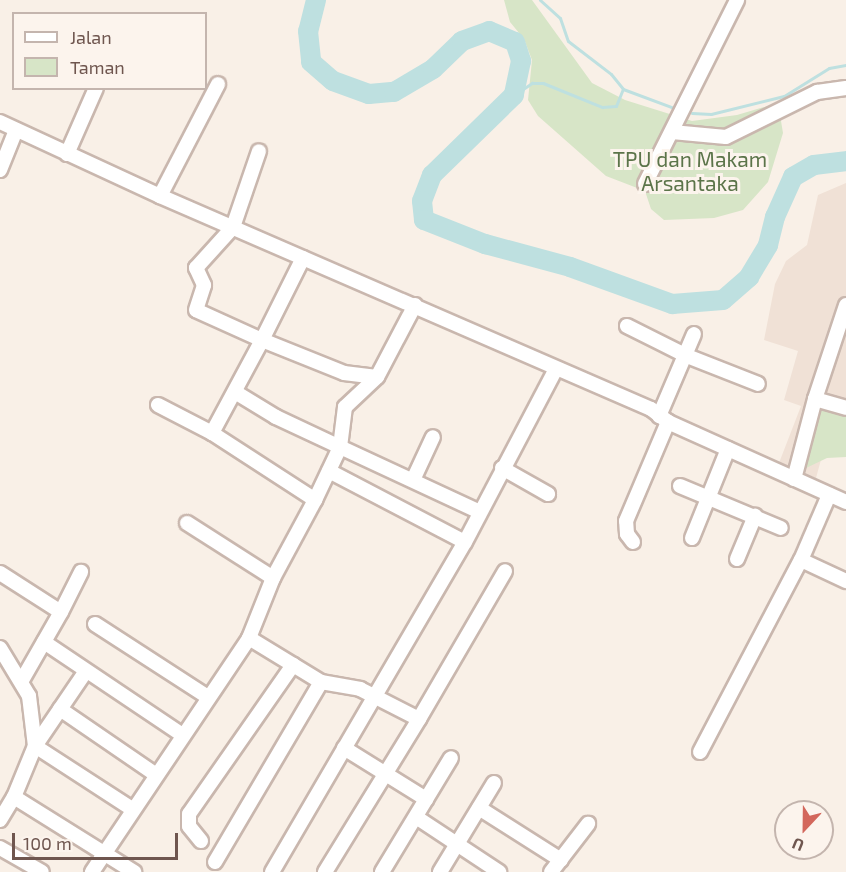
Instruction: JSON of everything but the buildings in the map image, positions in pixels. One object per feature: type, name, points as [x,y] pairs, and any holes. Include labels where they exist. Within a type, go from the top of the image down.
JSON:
[{"type":"street","points":[[645,184],[737,0]]},
{"type":"street","points":[[160,196],[218,84]]},
{"type":"street","points":[[674,128],[726,137],[817,92],[846,88]]},
{"type":"street","points":[[67,154],[95,90]]},
{"type":"street","points":[[0,122],[160,196],[415,305],[846,502]]},
{"type":"street","points":[[0,170],[16,130]]},
{"type":"street","points":[[259,151],[233,227],[197,265],[196,271],[204,285],[195,307],[212,320],[344,373],[377,377]]},
{"type":"street","points":[[212,433],[303,258]]},
{"type":"street","points":[[92,872],[181,734],[249,638],[273,579],[340,447],[345,407],[377,377],[415,305]]},
{"type":"street","points":[[794,479],[815,399],[846,305]]},
{"type":"street","points":[[627,326],[687,356],[758,384]]},
{"type":"street","points":[[633,542],[627,534],[626,521],[694,334]]},
{"type":"street","points":[[272,872],[465,542],[556,369]]},
{"type":"street","points":[[235,392],[276,417],[480,512]]},
{"type":"street","points":[[815,399],[846,408]]},
{"type":"street","points":[[158,405],[212,433],[315,500]]},
{"type":"street","points":[[412,480],[433,437]]},
{"type":"street","points":[[692,538],[728,449]]},
{"type":"street","points":[[502,468],[548,494]]},
{"type":"street","points":[[329,471],[465,542]]},
{"type":"street","points":[[680,486],[781,528]]},
{"type":"street","points":[[700,752],[801,560],[829,495]]},
{"type":"street","points":[[737,559],[755,516]]},
{"type":"street","points":[[187,522],[273,579]]},
{"type":"street","points":[[801,560],[846,581]]},
{"type":"street","points":[[325,872],[505,571]]},
{"type":"street","points":[[22,680],[81,572]]},
{"type":"street","points":[[0,573],[61,612]]},
{"type":"street","points":[[95,624],[208,697]]},
{"type":"street","points":[[249,638],[321,682],[360,688],[418,719]]},
{"type":"street","points":[[44,642],[181,734]]},
{"type":"street","points":[[0,648],[22,680],[29,696],[35,746]]},
{"type":"street","points":[[201,841],[189,826],[189,814],[293,665]]},
{"type":"street","points":[[0,820],[14,797],[35,746],[86,671]]},
{"type":"street","points":[[215,862],[321,682]]},
{"type":"street","points":[[60,709],[155,774]]},
{"type":"street","points":[[35,746],[132,809]]},
{"type":"street","points":[[344,748],[426,799]]},
{"type":"street","points":[[382,872],[451,758]]},
{"type":"street","points":[[440,872],[494,783]]},
{"type":"street","points":[[14,797],[134,872]]},
{"type":"street","points":[[479,808],[561,860]]},
{"type":"street","points":[[416,817],[499,872]]},
{"type":"street","points":[[551,872],[588,824]]},
{"type":"street","points":[[0,848],[22,867],[42,872]]},
{"type":"shaded area","points":[[846,183],[846,415],[834,412],[816,478],[779,463],[801,406],[784,400],[798,351],[764,340],[775,284],[786,261],[807,245],[818,195]]},
{"type":"green space","name":"TPU dan Makam Arsantaka","points":[[504,0],[532,0],[592,83],[625,100],[692,121],[737,115],[778,103],[783,133],[768,182],[743,210],[714,218],[664,220],[651,209],[645,191],[606,176],[538,116],[528,100],[532,60],[524,39],[510,22]]},
{"type":"green space","points":[[821,406],[846,415],[846,457],[827,458],[804,469],[801,466]]},
{"type":"waterway","points":[[316,0],[308,31],[311,62],[333,81],[369,94],[394,92],[433,69],[462,41],[489,31],[515,42],[521,61],[514,95],[432,175],[422,201],[424,220],[485,244],[570,267],[672,304],[723,300],[749,277],[768,245],[775,217],[793,177],[814,165],[846,161]]},
{"type":"waterway","points":[[540,0],[560,18],[568,41],[611,74],[623,89],[674,108]]},
{"type":"waterway","points":[[692,113],[711,114],[784,96],[829,68],[846,65]]},
{"type":"waterway","points":[[514,95],[532,83],[543,83],[602,107],[616,106],[623,89]]}]
